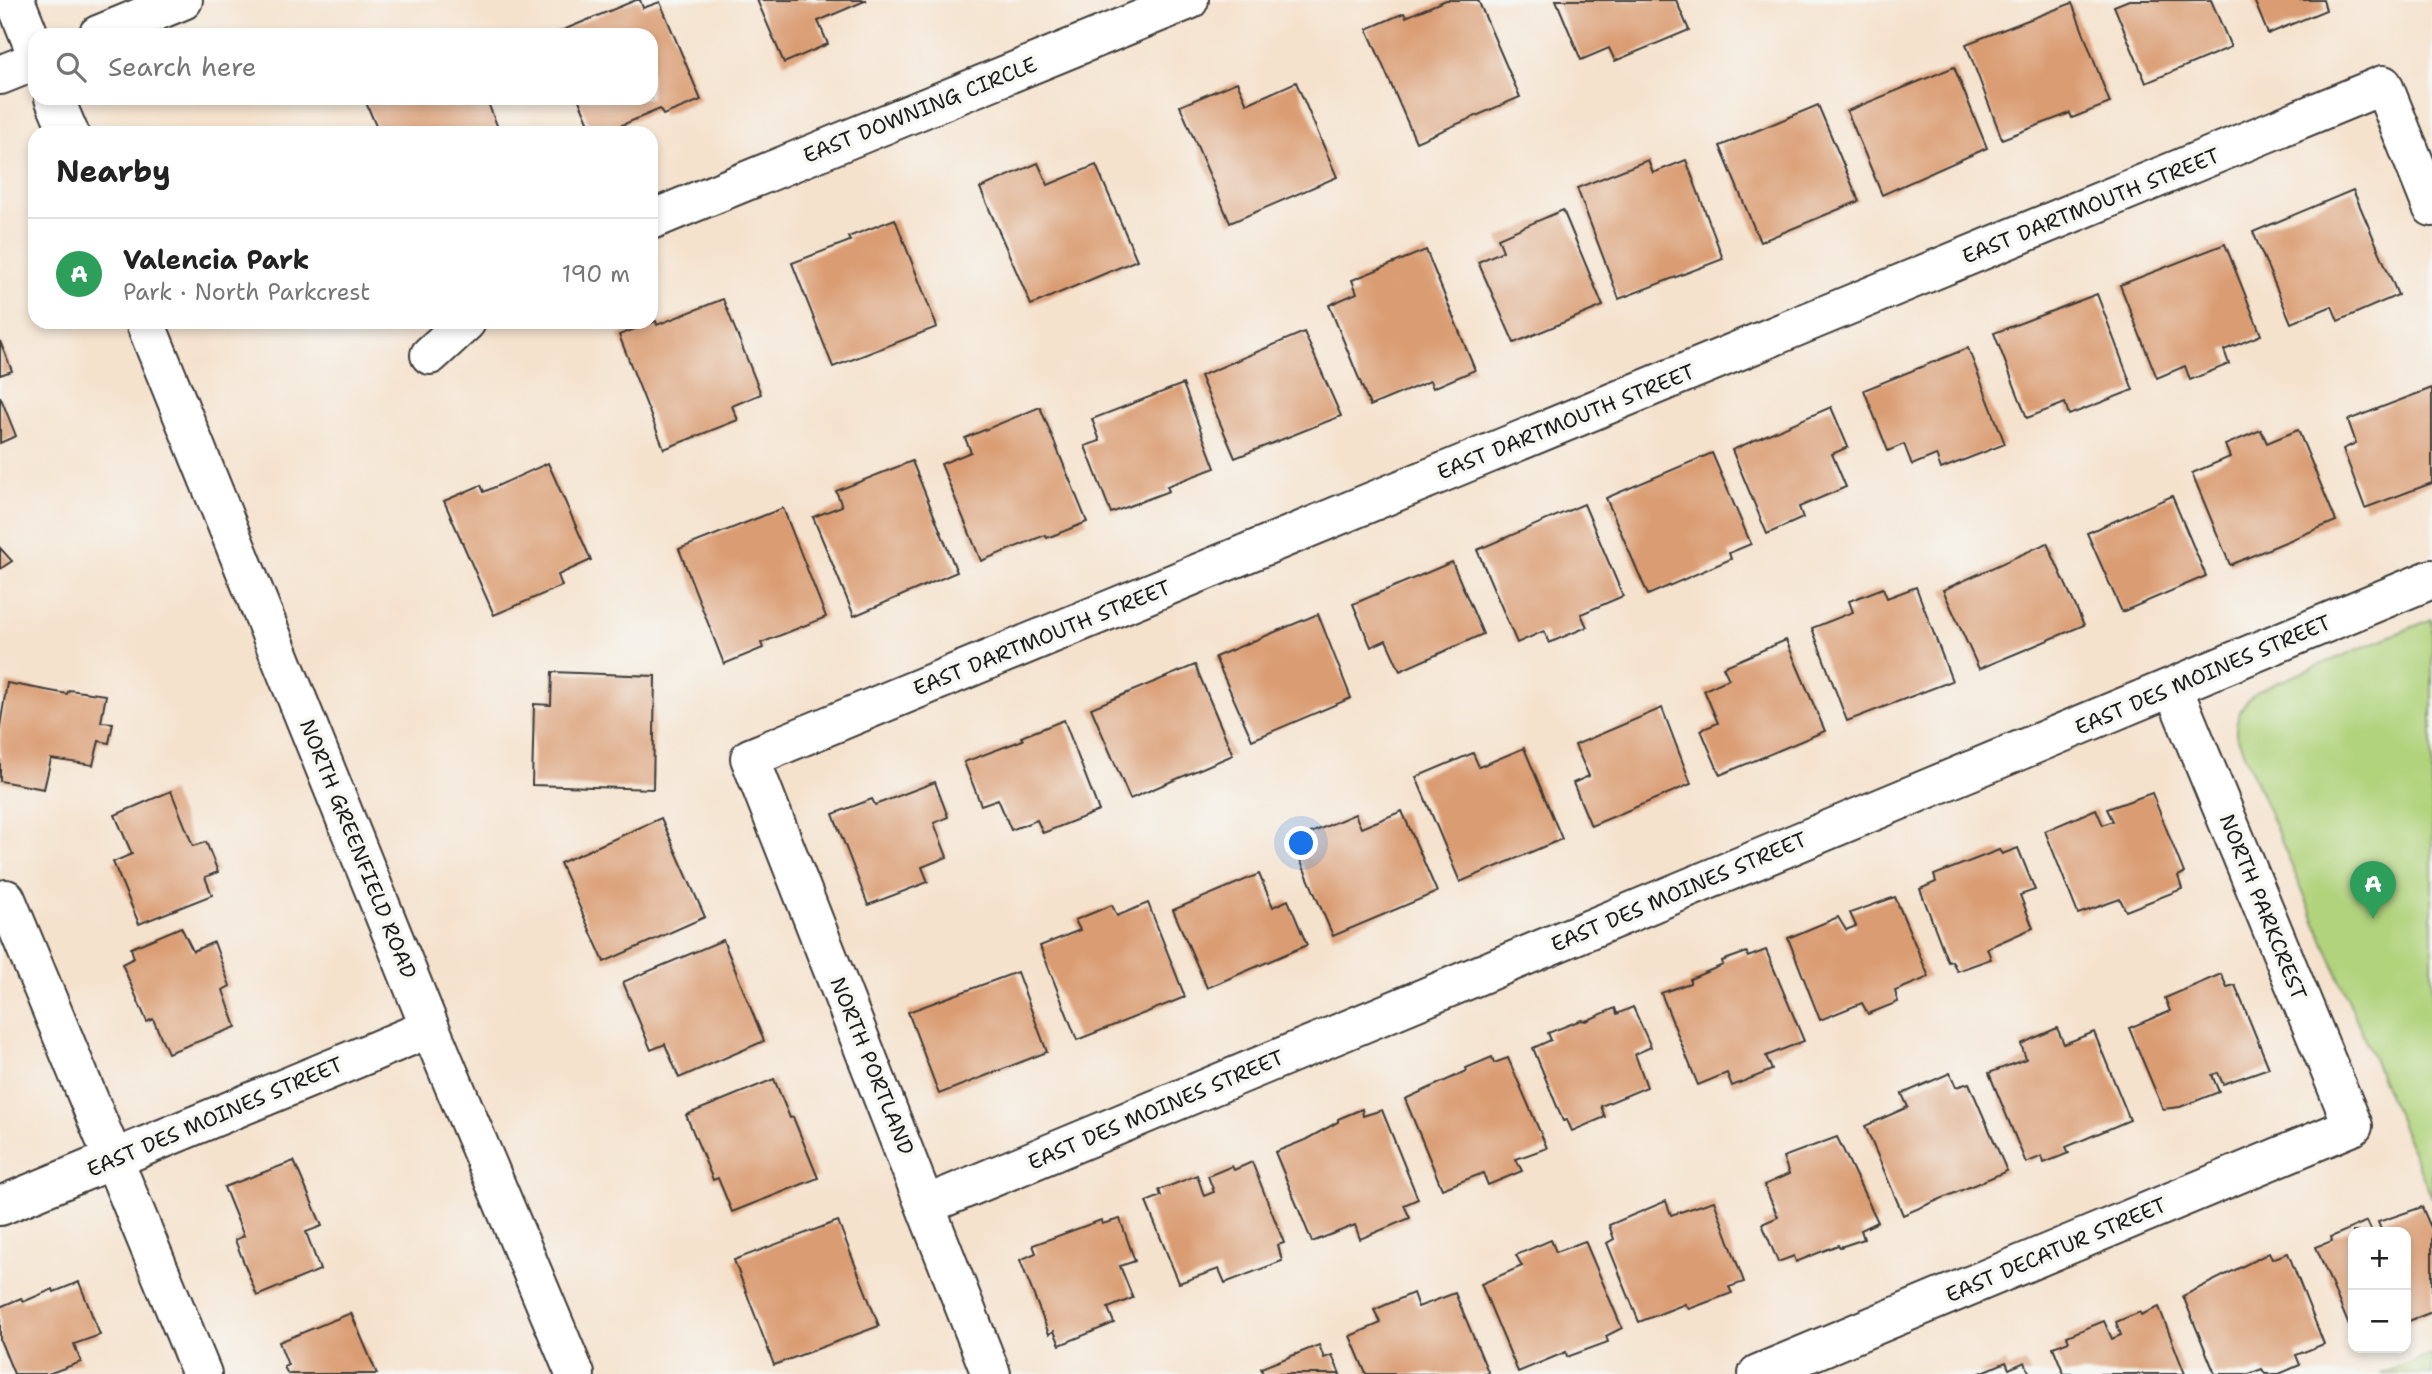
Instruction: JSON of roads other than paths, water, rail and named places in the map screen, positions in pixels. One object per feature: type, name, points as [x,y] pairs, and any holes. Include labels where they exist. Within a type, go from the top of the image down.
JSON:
[{"type":"street","points":[[15,0],[28,32]]},
{"type":"street","points":[[115,28],[183,0]]},
{"type":"street","name":"EAST DOWNING CIRCLE","points":[[658,217],[1189,0]]},
{"type":"street","points":[[0,75],[28,64]]},
{"type":"street","name":"EAST DARTMOUTH STREET","points":[[750,758],[2383,85],[2432,207]]},
{"type":"street","points":[[57,105],[66,126]]},
{"type":"street","name":"NORTH GREENFIELD ROAD","points":[[148,329],[430,1028],[575,1374]]},
{"type":"street","points":[[430,355],[458,329]]},
{"type":"street","name":"EAST DES MOINES STREET","points":[[926,1205],[2432,579]]},
{"type":"street","name":"NORTH PARKCREST","points":[[2173,688],[2353,1126]]},
{"type":"street","name":"NORTH PORTLAND","points":[[750,758],[991,1374]]},
{"type":"street","points":[[6,900],[202,1374]]},
{"type":"street","name":"EAST DES MOINES STREET","points":[[0,1206],[430,1028]]},
{"type":"street","name":"EAST DECATUR STREET","points":[[1758,1374],[2353,1126]]},
{"type":"place","name":"Valencia Park","points":[[2373,919]]}]
